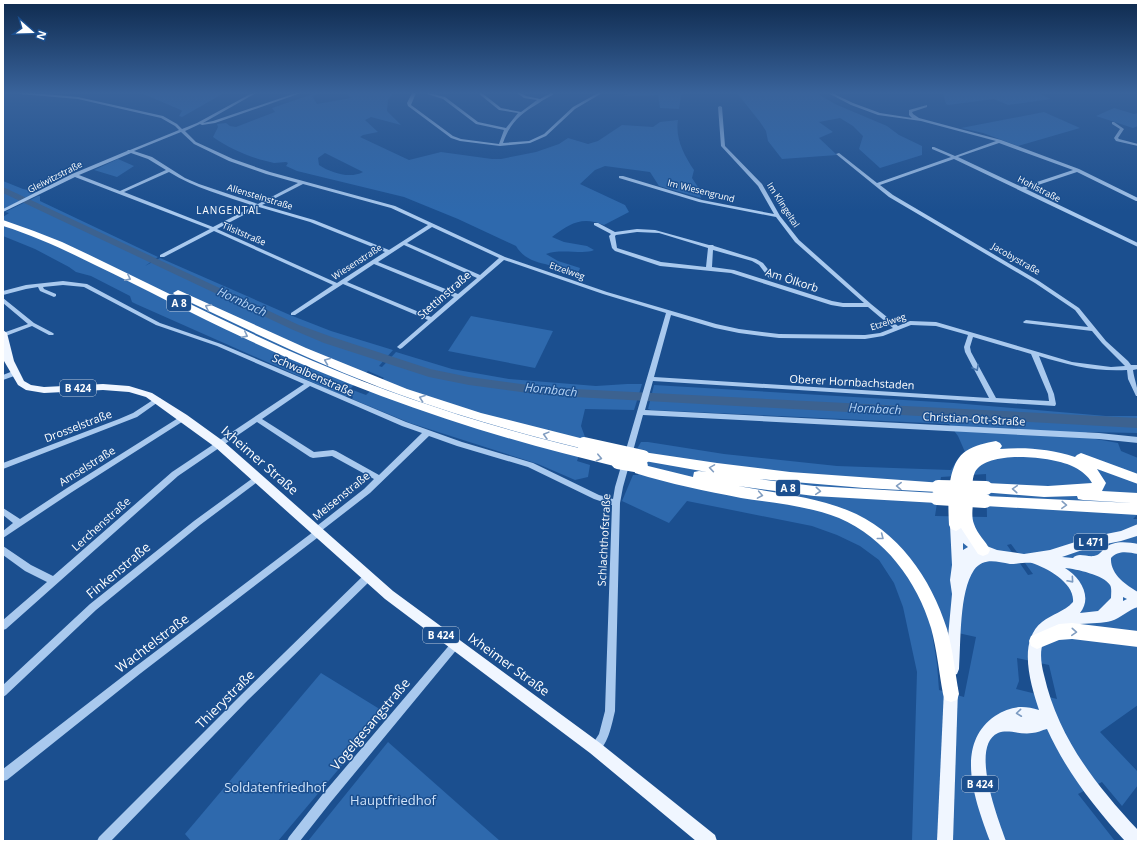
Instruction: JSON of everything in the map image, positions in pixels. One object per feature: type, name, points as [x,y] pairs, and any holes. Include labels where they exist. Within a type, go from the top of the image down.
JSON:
[{"type":"highway","name":"A 8","points":[[3,216],[58,236],[359,380]]},
{"type":"highway","name":"A 8","points":[[3,223],[50,240],[265,344],[475,425],[641,464],[723,480],[814,491],[985,495],[1138,509]]},
{"type":"highway","points":[[956,525],[957,472],[967,457],[985,449],[1009,445],[1045,448],[1073,456],[1138,479]]},
{"type":"highway","name":"A 8","points":[[582,449],[618,462],[641,464]]},
{"type":"highway","points":[[983,554],[968,529],[966,521],[966,482],[969,471],[974,464],[986,457],[1004,453],[1046,455],[1069,460],[1083,466],[1095,475],[1099,483],[1097,488],[1090,490],[1044,492]]},
{"type":"highway","points":[[641,464],[721,488],[824,508],[860,522],[891,545],[907,562],[946,630],[951,694]]},
{"type":"highway","name":"A 8","points":[[985,495],[1044,492],[1101,497],[1138,498]]},
{"type":"highway","points":[[1037,641],[1059,632],[1067,631],[1138,639]]},
{"type":"main road","name":"B 424","points":[[3,334],[9,361],[21,383],[29,388],[44,390],[103,387],[121,388],[143,392],[158,400],[183,418]]},
{"type":"main road","name":"Ixheimer Straße","points":[[183,418],[219,444],[388,595],[595,748],[709,841]]},
{"type":"main road","points":[[956,525],[958,566],[956,580],[958,594]]},
{"type":"main road","points":[[956,525],[970,543],[983,554]]},
{"type":"main road","name":"L 471","points":[[1036,559],[1104,539],[1125,536],[1138,529]]},
{"type":"main road","points":[[1103,615],[1117,600],[1114,581],[1106,567],[1106,557],[1108,552],[1114,548],[1123,546],[1136,547]]},
{"type":"main road","points":[[958,566],[964,557],[976,550],[983,554],[1015,560],[1036,559],[1091,561],[1106,557]]},
{"type":"main road","points":[[946,630],[967,569],[983,554]]},
{"type":"main road","points":[[1036,559],[1071,563],[1095,570],[1114,581],[1138,600],[1112,615],[1056,621]]},
{"type":"main road","points":[[1036,559],[1063,573],[1073,582],[1078,590],[1080,599],[1078,605],[1072,611],[1049,624],[1042,630],[1037,641],[1034,662],[1041,695],[1050,721],[1074,762],[1105,807],[1135,839]]},
{"type":"main road","points":[[945,841],[951,694]]},
{"type":"main road","name":"B 424","points":[[998,841],[983,796],[978,766],[981,746],[985,736],[992,728],[1004,726],[1032,726],[1050,721]]},
{"type":"street","name":"Gleiwitzstraße","points":[[3,211],[74,175],[129,151],[177,132]]},
{"type":"street","name":"Etzelweg","points":[[183,132],[195,143],[231,160],[268,173],[393,207],[503,258],[598,291],[669,313],[738,331],[794,337],[871,337],[881,335],[910,324],[930,323],[948,326],[1034,353],[1082,366],[1110,369],[1138,367]]},
{"type":"street","points":[[446,132],[460,140],[500,145],[527,143],[546,132]]},
{"type":"street","points":[[500,145],[506,132]]},
{"type":"street","name":"Im Klingeltal","points":[[722,132],[723,146],[760,185],[778,216],[797,241],[897,328]]},
{"type":"street","points":[[975,132],[1077,170],[1138,200]]},
{"type":"street","points":[[1120,132],[1116,138],[1117,140],[1138,145]]},
{"type":"street","points":[[876,185],[1000,141]]},
{"type":"street","name":"Hohlstraße","points":[[932,148],[955,157],[1077,217],[1138,245]]},
{"type":"street","name":"Allensteinstraße","points":[[129,151],[150,158],[197,185],[256,206],[312,221],[390,252]]},
{"type":"street","name":"Jacobystraße","points":[[838,154],[876,185],[979,249],[1045,287],[1081,312],[1093,329],[1130,368]]},
{"type":"street","points":[[121,192],[169,170]]},
{"type":"street","points":[[1022,189],[1077,170]]},
{"type":"street","name":"Tilsitstraße","points":[[74,175],[213,229],[340,284],[431,319]]},
{"type":"street","name":"Im Wiesengrund","points":[[621,177],[701,201],[778,216]]},
{"type":"street","points":[[162,256],[303,182]]},
{"type":"street","points":[[596,224],[614,234]]},
{"type":"street","name":"Wiesenstraße","points":[[293,314],[431,225]]},
{"type":"street","name":"Am Ölkorb","points":[[771,277],[758,262],[711,246],[656,231],[614,234],[612,237],[615,248],[660,264],[737,273],[831,303],[843,305],[869,305]]},
{"type":"street","points":[[404,243],[480,277]]},
{"type":"street","points":[[709,269],[711,246]]},
{"type":"street","name":"Stettinstraße","points":[[400,347],[457,296],[503,258]]},
{"type":"street","points":[[374,262],[457,296]]},
{"type":"street","name":"Schwalbenstraße","points":[[3,293],[40,286],[69,283],[86,285],[158,324],[219,345],[427,433],[530,465],[597,497],[616,503]]},
{"type":"street","points":[[40,286],[42,290],[54,295]]},
{"type":"street","points":[[3,300],[32,324],[51,334]]},
{"type":"street","name":"Schlachthofstraße","points":[[595,748],[603,736],[610,711],[616,503],[669,313]]},
{"type":"street","points":[[1026,322],[1093,329]]},
{"type":"street","points":[[3,334],[32,324]]},
{"type":"street","points":[[971,334],[967,347],[968,352],[994,400]]},
{"type":"street","name":"Oberer Hornbachstaden","points":[[649,382],[1054,404],[1034,353]]},
{"type":"street","points":[[1130,368],[1132,379],[1138,394]]},
{"type":"street","points":[[3,378],[15,373]]},
{"type":"street","name":"Lerchenstraße","points":[[3,626],[155,490],[175,474],[309,384]]},
{"type":"street","name":"Drosselstraße","points":[[3,466],[121,421],[135,415],[158,400]]},
{"type":"street","name":"Christian-Ott-Straße","points":[[641,410],[1099,436],[1138,440]]},
{"type":"street","name":"Amselstraße","points":[[3,535],[19,523],[183,418]]},
{"type":"street","name":"Meisenstraße","points":[[257,419],[313,455],[333,453],[380,479]]},
{"type":"street","name":"Meisenstraße","points":[[317,532],[380,479],[427,433]]},
{"type":"street","name":"Finkenstraße","points":[[3,692],[93,607],[192,527],[258,478]]},
{"type":"street","points":[[3,511],[19,523]]},
{"type":"street","name":"Wachtelstraße","points":[[3,776],[317,532]]},
{"type":"street","points":[[3,550],[28,568],[54,581]]},
{"type":"street","name":"Thierystraße","points":[[103,841],[244,697],[368,577]]},
{"type":"street","name":"Vogelgesangstraße","points":[[293,841],[455,645]]},
{"type":"green space","points":[[215,132],[376,132],[360,137],[409,160],[441,152],[501,159],[536,152],[559,144],[568,138],[588,144],[598,141],[611,132],[678,132],[681,146],[694,170],[692,178],[698,187],[701,198],[659,186],[650,172],[605,166],[595,170],[580,184],[625,205],[629,212],[604,225],[589,221],[576,222],[552,237],[564,242],[587,246],[594,250],[585,252],[552,252],[546,254],[558,261],[580,268],[579,271],[577,271],[535,261],[521,253],[516,246],[458,219],[404,197],[297,171],[286,166],[288,163],[286,162],[274,163],[258,159],[234,149],[213,137]],"holes":[[[325,153],[363,172],[347,175],[335,173],[319,165],[318,158]]]},
{"type":"green space","points":[[766,132],[832,132],[819,138],[837,155],[782,159],[768,141]]},
{"type":"green space","points":[[859,132],[896,132],[922,146],[922,155],[880,168],[859,149],[863,136]]},
{"type":"green space","points":[[980,132],[1065,132],[1018,146]]},
{"type":"green space","points":[[118,159],[134,166],[117,177],[94,170]]},
{"type":"green space","points":[[3,181],[23,189],[38,192],[3,209]]},
{"type":"green space","points":[[40,196],[40,201],[158,257],[145,266],[160,258],[290,315],[331,331],[393,350],[379,366],[382,367],[396,352],[452,369],[509,379],[596,386],[642,384],[634,410],[585,409],[581,426],[585,437],[577,461],[590,465],[588,477],[575,480],[538,464],[410,423],[352,399],[353,397],[349,395],[345,397],[136,304],[132,302],[130,296],[91,276],[76,272],[35,249],[3,236],[3,217],[9,213],[5,212]],"holes":[[[368,371],[384,378],[366,395],[350,389]]]},
{"type":"green space","points":[[471,316],[553,331],[535,368],[448,351]]},
{"type":"green space","points":[[654,385],[954,403],[1106,416],[1138,416],[1138,433],[1086,432],[1096,439],[1118,443],[1121,451],[1138,458],[1138,514],[1133,519],[1138,519],[1138,705],[1100,732],[1138,772],[1138,785],[1122,806],[1102,782],[1078,794],[1115,841],[912,841],[917,672],[903,607],[894,583],[879,560],[860,546],[837,535],[812,526],[687,501],[669,523],[622,501],[633,475],[638,475],[645,450],[637,449],[641,442],[724,454],[837,466],[951,470],[959,457],[965,452],[958,436],[949,424],[648,409]],"holes":[[[986,474],[987,517],[935,516],[941,477]],[[1011,544],[1033,574],[1028,575],[1007,545]],[[931,627],[976,637],[964,697],[939,690],[937,664]],[[1017,658],[1049,665],[1057,699],[1016,689],[1019,681]]]},
{"type":"green space","name":"Soldatenfriedhof","points":[[321,673],[386,713],[278,841],[191,841],[185,834]]},
{"type":"green space","name":"Hauptfriedhof","points":[[388,742],[500,841],[308,841]]},
{"type":"waterway","name":"Hornbach","points":[[3,190],[295,327],[328,340],[429,373],[469,381],[536,390],[575,393],[1138,423]]},
{"type":"railway","points":[[1129,841],[1138,830]]},
{"type":"district","name":"LANGENTAL","points":[[229,210]]}]
